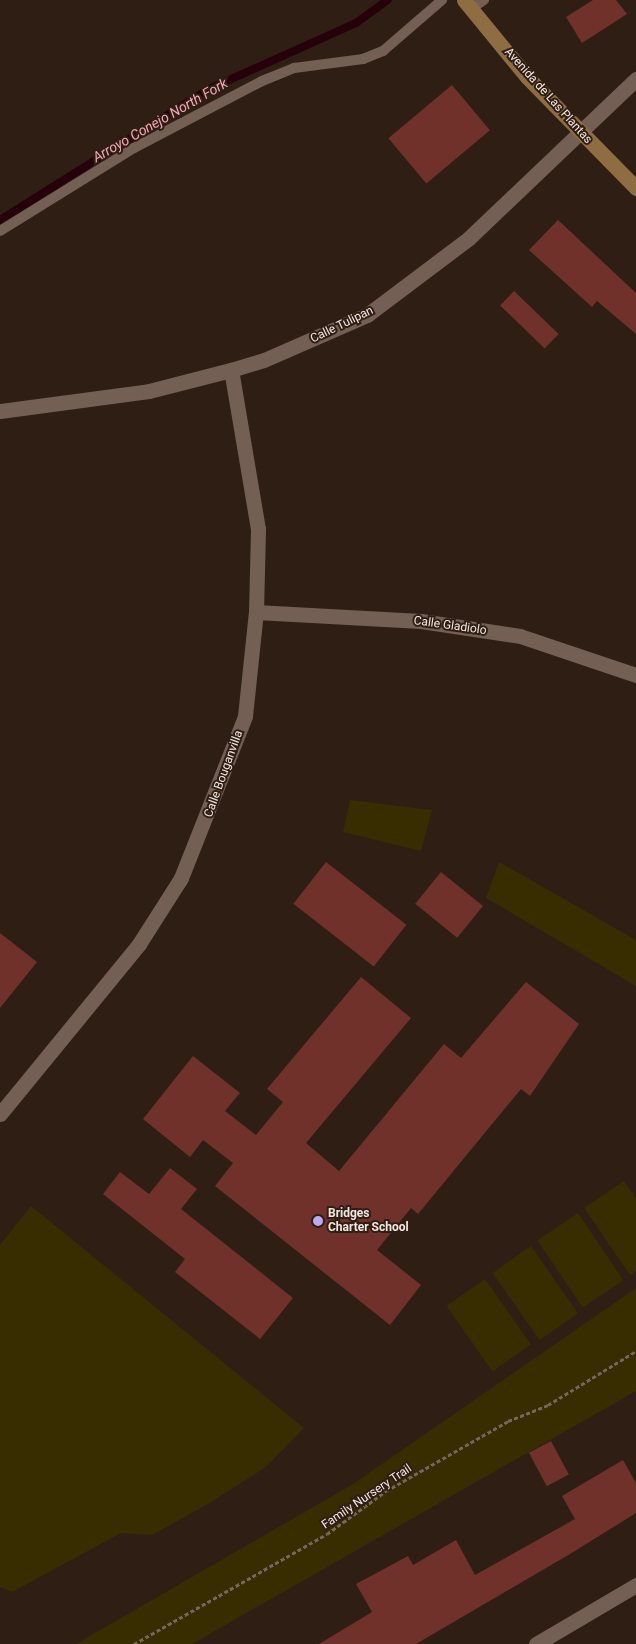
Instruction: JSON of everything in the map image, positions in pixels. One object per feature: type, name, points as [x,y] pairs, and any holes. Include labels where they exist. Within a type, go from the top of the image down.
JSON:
[{"type":"street","name":"Avenida de Las Plantas","points":[[467,4],[580,132],[636,188]]},
{"type":"street","name":"Calle Tulipan","points":[[0,410],[149,391],[231,370],[264,360],[367,315],[469,238],[636,79]]},
{"type":"street","name":"Calle Bouganvilla","points":[[0,1114],[139,944],[182,878],[245,716],[256,612],[258,529],[231,370]]},
{"type":"street","name":"Calle Gladiolo","points":[[256,612],[421,621],[520,636],[636,675]]},
{"type":"street","points":[[536,1644],[636,1586]]},
{"type":"lane","points":[[0,231],[134,148],[262,81],[294,68],[363,59],[383,51],[442,0]]},
{"type":"lane","points":[[467,4],[484,0]]},
{"type":"path","name":"Family Nursery Trail","points":[[134,1644],[327,1534],[386,1491],[508,1421],[548,1406],[636,1351]]},
{"type":"shaded area","points":[[350,800],[432,810],[421,851],[343,832]]},
{"type":"shaded area","points":[[499,862],[636,940],[636,986],[486,898]]},
{"type":"shaded area","points":[[624,1181],[636,1198],[636,1271],[630,1275],[584,1208]]},
{"type":"shaded area","points":[[31,1206],[304,1428],[266,1467],[208,1504],[152,1535],[121,1533],[12,1592],[0,1587],[0,1245]]},
{"type":"shaded area","points":[[578,1213],[623,1280],[583,1308],[537,1240]]},
{"type":"shaded area","points":[[531,1246],[578,1313],[540,1340],[492,1273]]},
{"type":"shaded area","points":[[485,1279],[531,1345],[492,1371],[446,1306]]},
{"type":"shaded area","points":[[636,1288],[636,1391],[192,1644],[76,1644],[353,1484]]},
{"type":"building","points":[[593,0],[616,0],[627,14],[582,43],[566,17]]},
{"type":"building","points":[[452,85],[490,130],[426,184],[388,138]]},
{"type":"building","points":[[558,220],[636,293],[636,334],[597,301],[592,307],[529,250]]},
{"type":"building","points":[[514,291],[559,334],[545,348],[500,305]]},
{"type":"building","points":[[326,862],[406,925],[374,967],[293,904]]},
{"type":"building","points":[[441,872],[483,906],[457,938],[415,904]]},
{"type":"building","points":[[0,933],[37,962],[0,1008]]},
{"type":"building","points":[[361,977],[411,1018],[306,1143],[339,1171],[444,1044],[461,1058],[526,982],[579,1024],[530,1096],[521,1089],[418,1214],[411,1208],[377,1250],[421,1285],[390,1325],[215,1186],[233,1163],[203,1140],[190,1157],[143,1119],[193,1056],[240,1093],[225,1111],[256,1135],[283,1102],[267,1089]]},
{"type":"building","points":[[170,1168],[197,1189],[181,1209],[293,1298],[260,1339],[175,1272],[185,1259],[103,1194],[120,1172],[149,1194]]},
{"type":"building","points":[[551,1441],[569,1475],[547,1486],[529,1453]]},
{"type":"building","points":[[623,1460],[636,1483],[636,1513],[570,1554],[416,1644],[319,1644],[372,1612],[356,1584],[408,1556],[413,1565],[456,1540],[475,1575],[575,1519],[562,1496]]},
{"type":"waterway","name":"Arroyo Conejo North Fork","points":[[0,220],[207,90],[356,23],[388,0]]},
{"type":"place","name":"Bridges Charter School","points":[[318,1221]]}]
